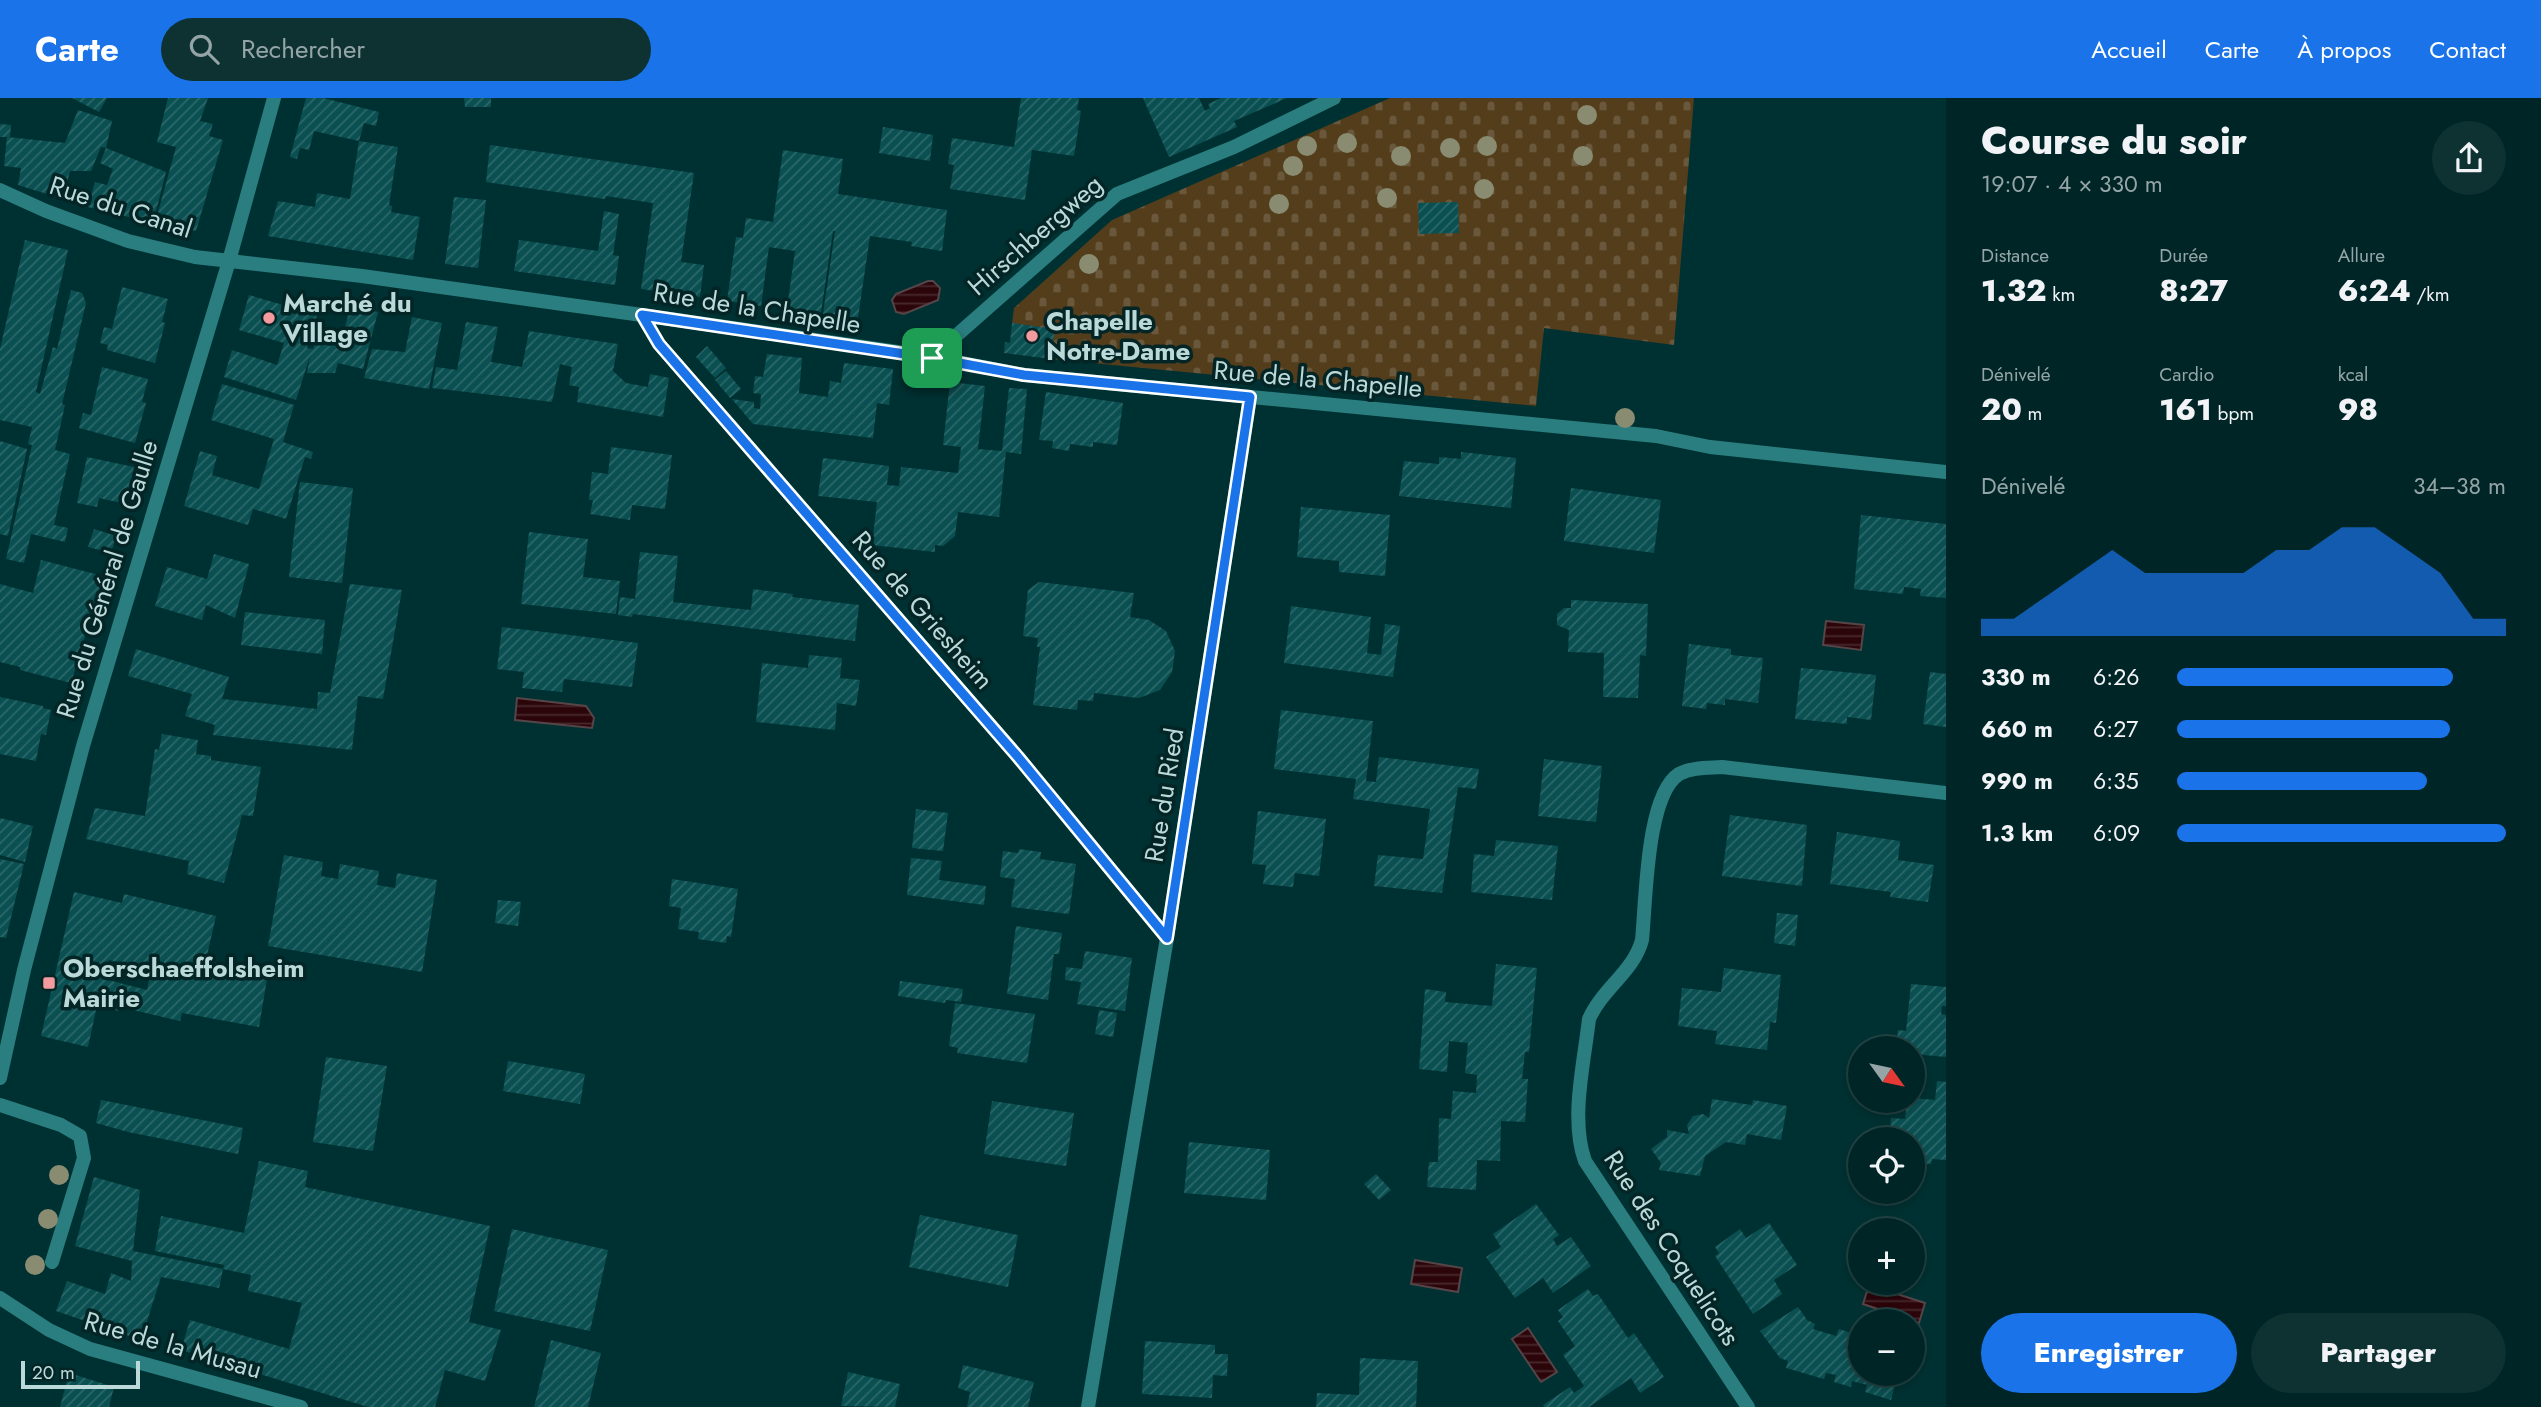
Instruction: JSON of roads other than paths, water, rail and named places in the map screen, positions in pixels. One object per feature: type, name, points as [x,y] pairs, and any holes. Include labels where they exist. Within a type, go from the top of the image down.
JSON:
[{"type":"street","name":"Rue du Général de Gaulle","points":[[0,1078],[24,970],[83,746],[229,261],[274,98]]},
{"type":"street","name":"Hirschbergweg","points":[[932,358],[1117,194],[1234,146],[1334,98]]},
{"type":"street","name":"Rue du Canal","points":[[0,190],[46,211],[128,241],[195,257],[229,261]]},
{"type":"street","name":"Rue de la Chapelle","points":[[229,261],[362,276],[642,315],[932,358],[1024,375],[1656,436],[1710,447],[1946,472]]},
{"type":"street","name":"Rue de Griesheim","points":[[642,315],[659,344],[1018,757],[1167,938]]},
{"type":"street","name":"Rue du Ried","points":[[1088,1407],[1167,938],[1250,397]]},
{"type":"street","name":"Rue des Coquelicots","points":[[1748,1407],[1585,1161],[1579,1143],[1577,1122],[1589,1019],[1596,1004],[1639,954],[1654,817],[1669,783],[1694,769],[1722,767],[1946,793]]},
{"type":"street","points":[[0,1105],[61,1125],[80,1136],[83,1158],[52,1262]]},
{"type":"street","name":"Rue de la Musau","points":[[0,1298],[49,1330],[90,1349],[301,1407]]},
{"type":"place","name":"Marché du Village","points":[[269,318]]},
{"type":"place","name":"Chapelle Notre-Dame","points":[[1032,336]]},
{"type":"place","name":"Oberschaeffolsheim Mairie","points":[[49,983]]}]
